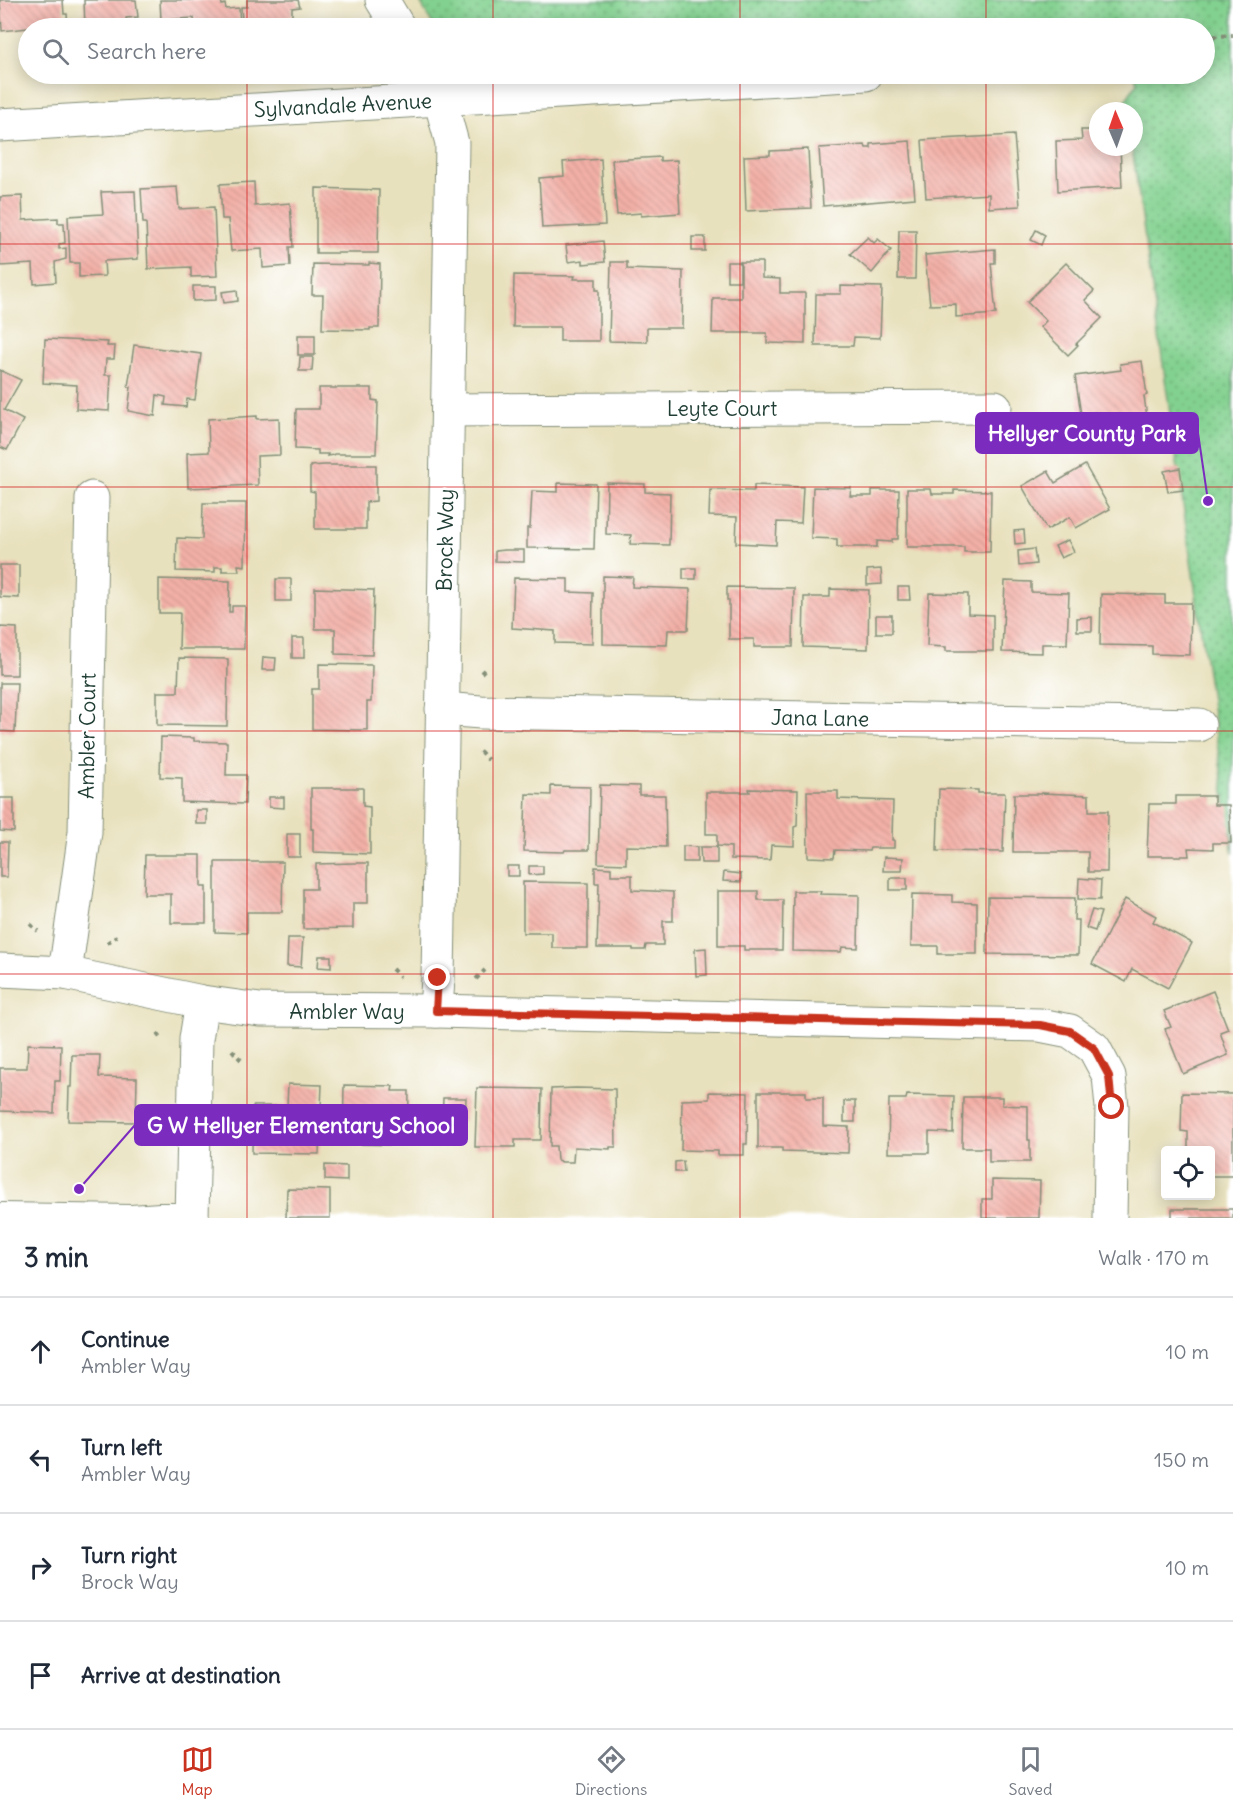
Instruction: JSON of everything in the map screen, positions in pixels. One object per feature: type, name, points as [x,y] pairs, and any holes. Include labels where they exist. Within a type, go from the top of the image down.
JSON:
[{"type":"street","points":[[382,0],[393,18]]},
{"type":"street","name":"Sylvandale Avenue","points":[[0,125],[433,86],[505,84]]},
{"type":"street","name":"Brock Way","points":[[433,86],[452,143],[436,1011]]},
{"type":"street","name":"Leyte Court","points":[[448,410],[995,407]]},
{"type":"street","name":"Ambler Court","points":[[64,973],[85,832],[93,498]]},
{"type":"street","name":"Jana Lane","points":[[442,709],[493,712],[1198,724]]},
{"type":"street","name":"Ambler Way","points":[[0,970],[64,973],[202,1002],[260,1010],[436,1011],[1040,1025],[1070,1031],[1094,1048],[1109,1076],[1112,1107],[1110,1218]]},
{"type":"street","points":[[192,1215],[196,1039],[202,1002]]},
{"type":"lane","points":[[0,1218],[1,1212],[131,1216],[160,1212],[192,1215]]},
{"type":"path","points":[[1215,36],[1233,35]]},
{"type":"path","points":[[481,673],[487,667]]},
{"type":"path","points":[[480,751],[488,760]]},
{"type":"path","points":[[30,924],[38,931]]},
{"type":"path","points":[[107,943],[117,936]]},
{"type":"path","points":[[392,969],[400,977]]},
{"type":"path","points":[[476,979],[485,970]]},
{"type":"path","points":[[157,1037],[163,1032]]},
{"type":"path","points":[[232,1050],[241,1060]]},
{"type":"green space","points":[[419,0],[1233,0],[1233,854],[1133,156],[1143,156],[1143,102],[1125,101],[1136,84],[1215,84],[1215,18],[429,18]]},
{"type":"building","points":[[0,0],[63,0],[64,14],[67,14],[67,18],[18,18],[18,29],[2,31]]},
{"type":"building","points":[[84,0],[136,0],[138,17],[85,18]]},
{"type":"building","points":[[160,0],[221,0],[226,9],[239,8],[240,18],[161,18]]},
{"type":"building","points":[[247,0],[298,0],[300,7],[292,8],[292,17],[242,18],[241,7],[247,7]]},
{"type":"building","points":[[1081,130],[1089,130],[1089,156],[1120,156],[1122,187],[1058,191],[1056,141],[1082,140]]},
{"type":"building","points":[[1014,135],[1020,206],[989,208],[989,194],[926,198],[922,140]]},
{"type":"building","points":[[910,141],[915,198],[823,206],[819,148],[865,145],[866,148],[871,148],[871,144]]},
{"type":"building","points":[[808,149],[811,208],[746,211],[744,156],[770,155],[770,151]]},
{"type":"building","points":[[660,157],[660,161],[677,160],[680,213],[617,215],[612,160]]},
{"type":"building","points":[[601,159],[605,225],[542,228],[539,178],[564,176],[563,162]]},
{"type":"building","points":[[254,182],[255,206],[290,203],[293,247],[289,247],[290,266],[263,268],[262,249],[231,251],[228,219],[222,219],[220,184]]},
{"type":"building","points":[[177,187],[179,209],[214,207],[217,276],[191,277],[191,267],[148,269],[146,223],[143,223],[141,189]]},
{"type":"building","points":[[316,188],[379,190],[378,253],[316,253]]},
{"type":"building","points":[[135,191],[138,259],[104,261],[105,276],[79,277],[79,263],[70,263],[68,216],[103,214],[101,192]]},
{"type":"building","points":[[22,196],[23,220],[58,218],[58,223],[64,223],[65,243],[59,244],[59,249],[66,248],[66,259],[55,262],[56,282],[34,284],[33,264],[0,266],[0,197]]},
{"type":"building","points":[[899,230],[916,230],[915,279],[898,279]]},
{"type":"building","points":[[1036,230],[1045,235],[1041,245],[1031,240]]},
{"type":"building","points":[[692,237],[705,237],[705,251],[692,251]]},
{"type":"building","points":[[868,237],[874,243],[878,239],[891,250],[872,273],[850,254]]},
{"type":"building","points":[[603,241],[605,262],[583,264],[583,260],[568,262],[566,245]]},
{"type":"building","points":[[995,249],[995,263],[991,263],[996,314],[956,317],[956,304],[930,305],[925,255]]},
{"type":"building","points":[[611,262],[627,262],[627,269],[683,271],[682,328],[647,328],[647,342],[609,341]]},
{"type":"building","points":[[727,262],[740,262],[740,281],[727,281]]},
{"type":"building","points":[[741,262],[762,262],[762,278],[780,279],[780,293],[805,293],[805,344],[767,343],[767,333],[712,333],[713,298],[741,298]]},
{"type":"building","points":[[369,263],[380,264],[379,328],[370,328],[370,330],[322,329],[323,295],[312,295],[313,264],[369,265]]},
{"type":"building","points":[[1066,263],[1094,291],[1085,300],[1102,318],[1068,355],[1040,327],[1046,321],[1027,302]]},
{"type":"building","points":[[514,275],[575,276],[574,279],[596,279],[596,290],[599,290],[599,341],[560,341],[560,327],[513,327]]},
{"type":"building","points":[[193,286],[216,286],[216,300],[193,301]]},
{"type":"building","points":[[841,286],[882,287],[880,338],[854,337],[853,346],[815,346],[816,294],[841,294]]},
{"type":"building","points":[[237,290],[238,301],[224,303],[222,292]]},
{"type":"building","points":[[298,335],[315,335],[315,355],[298,355]]},
{"type":"building","points":[[45,339],[108,342],[107,346],[115,346],[114,359],[106,359],[105,375],[111,375],[109,411],[76,409],[77,385],[43,383]]},
{"type":"building","points":[[134,345],[201,354],[195,400],[187,399],[186,407],[165,405],[166,397],[157,395],[155,416],[128,411],[131,387],[128,387]]},
{"type":"building","points":[[300,357],[313,357],[312,371],[299,371]]},
{"type":"building","points":[[1142,361],[1149,432],[1099,439],[1095,412],[1081,414],[1075,376],[1121,370],[1120,364]]},
{"type":"building","points":[[0,370],[21,380],[4,410],[23,420],[7,450],[0,447]]},
{"type":"building","points":[[319,388],[372,388],[372,400],[378,401],[376,454],[327,456],[328,454],[318,454],[318,450],[295,449],[296,409],[319,409]]},
{"type":"building","points":[[257,416],[257,419],[279,418],[280,455],[257,456],[258,485],[188,488],[187,453],[209,452],[208,419]]},
{"type":"building","points":[[376,465],[376,501],[366,502],[366,529],[315,529],[315,492],[310,491],[310,466]]},
{"type":"building","points":[[1085,465],[1110,509],[1076,528],[1070,517],[1047,530],[1022,486],[1048,471],[1055,483]]},
{"type":"building","points":[[1180,468],[1183,490],[1168,492],[1164,471]]},
{"type":"building","points":[[558,483],[596,484],[594,549],[527,548],[532,491],[558,492]]},
{"type":"building","points":[[607,483],[645,484],[645,492],[670,493],[669,545],[630,544],[631,535],[606,534]]},
{"type":"building","points":[[754,485],[803,487],[801,523],[777,522],[776,545],[736,543],[737,517],[709,516],[710,490],[754,491]]},
{"type":"building","points":[[813,487],[851,488],[850,496],[872,496],[872,490],[899,490],[898,539],[892,539],[892,542],[877,541],[877,547],[837,547],[837,539],[811,538]]},
{"type":"building","points":[[907,489],[931,489],[932,494],[954,494],[954,490],[991,491],[990,552],[964,552],[964,547],[907,547]]},
{"type":"building","points":[[203,503],[246,503],[245,566],[238,565],[239,571],[222,571],[222,567],[215,567],[215,572],[176,571],[177,538],[202,539]]},
{"type":"building","points":[[1024,530],[1025,543],[1015,544],[1014,531]]},
{"type":"building","points":[[1068,540],[1074,552],[1061,558],[1055,546]]},
{"type":"building","points":[[1034,549],[1036,564],[1019,566],[1018,551]]},
{"type":"building","points":[[524,550],[524,562],[495,561],[495,551]]},
{"type":"building","points":[[0,565],[19,565],[19,598],[0,597]]},
{"type":"building","points":[[683,568],[696,568],[696,579],[683,579]]},
{"type":"building","points":[[881,569],[882,584],[867,585],[867,570]]},
{"type":"building","points":[[603,576],[633,577],[632,587],[690,589],[688,630],[668,630],[667,645],[603,644]]},
{"type":"building","points":[[514,578],[568,579],[568,592],[593,593],[592,644],[555,643],[555,631],[512,628]]},
{"type":"building","points":[[159,579],[230,581],[229,612],[232,612],[232,606],[245,606],[244,649],[179,649],[180,613],[159,613]]},
{"type":"building","points":[[276,579],[291,579],[291,601],[276,601]]},
{"type":"building","points":[[1005,581],[1031,582],[1031,592],[1069,593],[1067,644],[1042,644],[1042,653],[1002,652]]},
{"type":"building","points":[[727,587],[794,588],[793,647],[754,647],[754,639],[729,639]]},
{"type":"building","points":[[898,587],[909,587],[910,600],[898,600]]},
{"type":"building","points":[[315,588],[374,590],[372,655],[335,654],[335,629],[315,629]]},
{"type":"building","points":[[830,589],[869,590],[868,649],[803,647],[804,597],[830,597]]},
{"type":"building","points":[[929,593],[968,594],[968,614],[993,615],[993,651],[946,651],[946,647],[927,646]]},
{"type":"building","points":[[1101,594],[1165,595],[1165,603],[1191,603],[1190,655],[1152,654],[1152,646],[1100,645]]},
{"type":"building","points":[[876,615],[892,615],[892,633],[876,633]]},
{"type":"building","points":[[1092,617],[1092,631],[1077,631],[1077,618]]},
{"type":"building","points":[[0,627],[17,628],[17,675],[0,675]]},
{"type":"building","points":[[292,638],[304,638],[304,658],[292,658]]},
{"type":"building","points":[[263,657],[276,658],[275,670],[262,670]]},
{"type":"building","points":[[179,658],[228,659],[227,726],[157,725],[157,692],[178,692]]},
{"type":"building","points":[[319,664],[372,665],[371,702],[367,702],[367,730],[312,729],[312,689],[319,689]]},
{"type":"building","points":[[0,683],[17,683],[15,732],[0,731]]},
{"type":"building","points":[[161,737],[227,742],[226,775],[246,775],[245,804],[182,802],[182,778],[160,777]]},
{"type":"building","points":[[600,785],[639,786],[639,795],[665,795],[666,847],[626,846],[626,864],[598,863]]},
{"type":"building","points":[[551,786],[590,787],[589,850],[524,851],[526,794],[551,795]]},
{"type":"building","points":[[311,788],[363,788],[363,806],[370,807],[370,854],[313,852]]},
{"type":"building","points":[[749,789],[798,790],[794,846],[771,845],[770,860],[731,859],[731,847],[717,846],[717,834],[706,834],[706,792],[750,792]]},
{"type":"building","points":[[939,789],[1005,793],[1003,852],[937,851]]},
{"type":"building","points":[[807,791],[838,791],[838,799],[893,801],[892,840],[894,840],[894,848],[870,848],[869,851],[835,850],[834,858],[808,857]]},
{"type":"building","points":[[1014,794],[1089,795],[1089,811],[1108,811],[1107,872],[1088,872],[1088,852],[1013,852]]},
{"type":"building","points":[[1176,796],[1214,796],[1214,805],[1229,805],[1231,843],[1213,843],[1213,849],[1188,848],[1189,856],[1147,856],[1149,804],[1176,804]]},
{"type":"building","points":[[269,797],[284,797],[284,808],[269,807]]},
{"type":"building","points":[[0,798],[14,798],[14,832],[0,831]]},
{"type":"building","points":[[196,810],[207,810],[207,824],[196,824]]},
{"type":"building","points":[[287,834],[300,834],[300,857],[287,857]]},
{"type":"building","points":[[0,842],[8,842],[7,877],[0,877]]},
{"type":"building","points":[[683,846],[697,847],[697,862],[683,862]]},
{"type":"building","points":[[700,847],[717,847],[717,863],[701,863]]},
{"type":"building","points":[[145,855],[201,855],[201,887],[206,887],[206,923],[171,923],[171,894],[144,894]]},
{"type":"building","points":[[884,857],[903,858],[902,871],[883,871]]},
{"type":"building","points":[[215,862],[283,862],[282,912],[247,912],[247,933],[215,932]]},
{"type":"building","points":[[368,863],[368,903],[353,903],[353,928],[303,929],[303,889],[316,889],[316,864]]},
{"type":"building","points":[[507,866],[519,866],[519,876],[507,876]]},
{"type":"building","points":[[529,866],[543,866],[543,874],[529,875]]},
{"type":"building","points":[[595,867],[611,868],[611,875],[632,875],[632,890],[673,892],[673,921],[663,921],[663,945],[646,945],[645,950],[597,948],[599,883],[595,883]]},
{"type":"building","points":[[724,872],[741,874],[741,882],[723,881]]},
{"type":"building","points":[[890,878],[907,878],[907,890],[890,890]]},
{"type":"building","points":[[1079,878],[1101,880],[1100,900],[1078,899]]},
{"type":"building","points":[[523,882],[588,883],[588,948],[552,948],[552,933],[523,933]]},
{"type":"building","points":[[718,891],[758,891],[758,900],[783,900],[782,950],[744,950],[744,946],[718,946]]},
{"type":"building","points":[[793,891],[859,895],[858,948],[842,947],[841,952],[792,951]]},
{"type":"building","points":[[912,894],[952,895],[952,902],[977,903],[977,954],[938,954],[938,946],[911,946]]},
{"type":"building","points":[[988,897],[1075,898],[1074,920],[1079,920],[1078,955],[987,954]]},
{"type":"building","points":[[1125,899],[1156,916],[1153,922],[1192,943],[1168,988],[1132,969],[1126,982],[1092,964]]},
{"type":"building","points":[[1092,910],[1101,912],[1095,931],[1086,928]]},
{"type":"building","points":[[288,938],[303,938],[301,967],[287,966]]},
{"type":"building","points":[[706,948],[707,975],[696,976],[695,949]]},
{"type":"building","points":[[319,956],[331,956],[331,968],[318,967]]},
{"type":"building","points":[[1213,991],[1228,1029],[1220,1032],[1228,1055],[1183,1074],[1165,1029],[1171,1027],[1164,1011]]},
{"type":"building","points":[[28,1044],[61,1045],[60,1081],[55,1081],[54,1113],[0,1111],[0,1068],[27,1068]]},
{"type":"building","points":[[72,1055],[100,1055],[99,1077],[137,1078],[136,1122],[68,1121]]},
{"type":"building","points":[[288,1084],[322,1085],[319,1154],[252,1153],[253,1106],[287,1106]]},
{"type":"building","points":[[344,1085],[393,1086],[392,1091],[409,1091],[408,1145],[343,1144]]},
{"type":"building","points":[[477,1088],[542,1089],[541,1140],[515,1140],[515,1147],[475,1147]]},
{"type":"building","points":[[551,1089],[615,1089],[616,1147],[610,1147],[610,1149],[574,1147],[573,1162],[562,1162],[557,1160],[556,1146],[550,1146]]},
{"type":"building","points":[[709,1092],[748,1093],[747,1144],[744,1144],[744,1155],[718,1155],[718,1151],[681,1150],[682,1100],[709,1099]]},
{"type":"building","points":[[758,1092],[806,1092],[806,1098],[823,1098],[823,1126],[849,1127],[848,1153],[758,1148]]},
{"type":"building","points":[[1182,1093],[1233,1094],[1233,1176],[1215,1176],[1215,1146],[1188,1146],[1188,1132],[1181,1131]]},
{"type":"building","points":[[907,1095],[954,1096],[953,1133],[929,1132],[929,1153],[888,1153],[889,1099],[906,1099]]},
{"type":"building","points":[[963,1097],[1002,1097],[1002,1105],[1028,1106],[1030,1162],[989,1162],[989,1148],[962,1148]]},
{"type":"building","points":[[443,1098],[466,1098],[465,1121],[442,1121]]},
{"type":"building","points":[[844,1101],[855,1101],[855,1122],[844,1122]]},
{"type":"building","points":[[683,1161],[684,1172],[675,1172],[675,1162]]},
{"type":"building","points":[[325,1165],[347,1166],[347,1181],[325,1180]]},
{"type":"building","points":[[992,1180],[1040,1181],[1039,1218],[982,1218],[982,1199],[992,1199]]},
{"type":"building","points":[[287,1189],[330,1190],[330,1218],[286,1218]]},
{"type":"building","points":[[1172,1209],[1233,1209],[1233,1218],[1172,1218]]},
{"type":"place","name":"Hellyer County Park","points":[[1208,501]]},
{"type":"place","name":"G W Hellyer Elementary School","points":[[79,1189]]},
{"type":"route","points":[[438,978],[436,1011],[1040,1025],[1070,1031],[1094,1048],[1109,1076],[1112,1107]]}]
